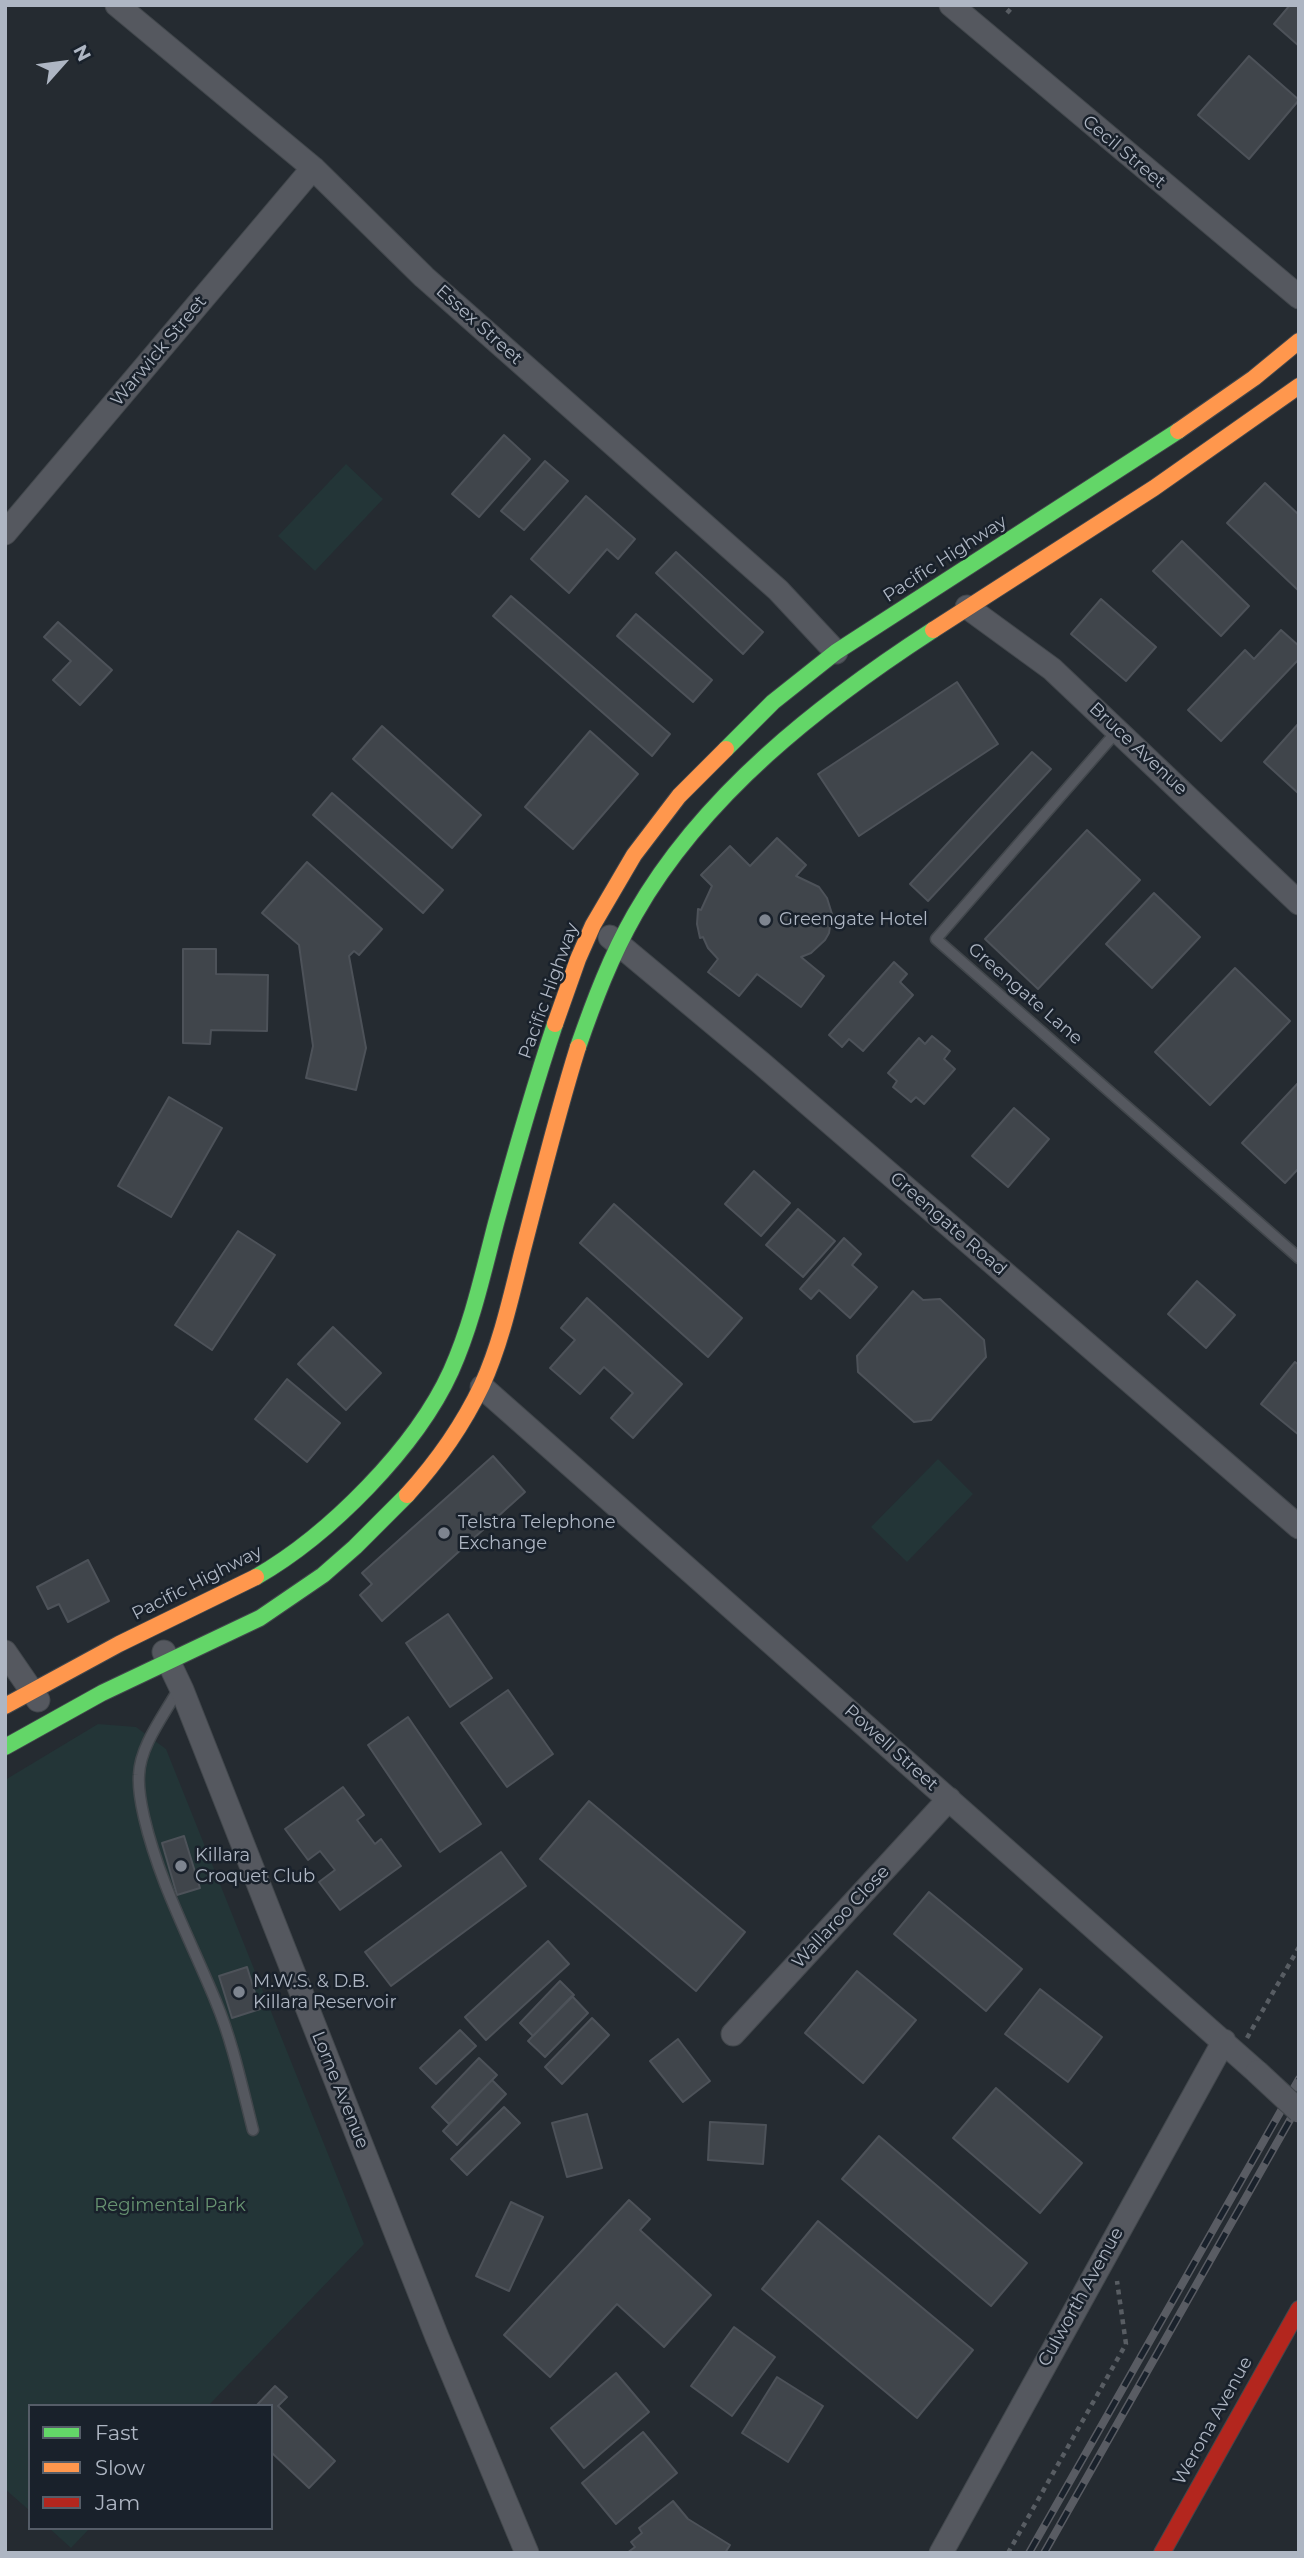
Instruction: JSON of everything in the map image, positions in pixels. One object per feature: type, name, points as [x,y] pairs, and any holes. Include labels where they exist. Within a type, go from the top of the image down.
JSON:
[{"type":"main road","name":"Pacific Highway","points":[[5,1706],[152,1628],[242,1585],[295,1552],[388,1466],[424,1420],[450,1373],[467,1332],[511,1166],[545,1054],[578,959],[593,925],[634,855],[679,796],[773,702],[836,652],[1173,434],[1254,378],[1299,341]]},
{"type":"main road","points":[[5,1747],[51,1720],[285,1604],[335,1564],[413,1489],[449,1444],[482,1387],[508,1307],[542,1173],[578,1049],[618,944],[659,876],[703,821],[740,782],[796,729],[855,684],[967,607],[1192,464],[1299,386]]},
{"type":"main road","name":"Werona Avenue","points":[[1162,2553],[1299,2309]]},
{"type":"street","name":"Essex Street","points":[[117,5],[313,168],[424,277],[778,590],[836,652]]},
{"type":"street","name":"Cecil Street","points":[[951,5],[1299,298]]},
{"type":"street","name":"Warwick Street","points":[[5,533],[313,168]]},
{"type":"street","name":"Bruce Avenue","points":[[967,607],[1052,669],[1299,903]]},
{"type":"street","name":"Greengate Road","points":[[593,925],[771,1072],[1299,1527]]},
{"type":"street","name":"Powell Street","points":[[482,1387],[1299,2110]]},
{"type":"street","name":"Lorne Avenue","points":[[152,1628],[180,1686],[437,2337],[527,2553]]},
{"type":"street","points":[[5,1652],[51,1720]]},
{"type":"street","name":"Wallaroo Close","points":[[733,2034],[949,1799]]},
{"type":"street","name":"Culworth Avenue","points":[[941,2553],[1224,2041]]},
{"type":"lane","name":"Greengate Lane","points":[[1119,730],[936,939],[1299,1258]]},
{"type":"lane","points":[[180,1686],[144,1752],[138,1774],[139,1795],[149,1837],[169,1895],[216,2003],[230,2043],[254,2130]]},
{"type":"path","points":[[1007,13],[1014,5]]},
{"type":"path","points":[[1224,2041],[1247,2039],[1299,1947]]},
{"type":"path","points":[[1008,2553],[1126,2344],[1117,2280]]},
{"type":"green space","points":[[346,464],[383,499],[315,571],[278,536]]},
{"type":"green space","points":[[938,1459],[973,1494],[907,1562],[871,1527]]},
{"type":"green space","name":"Regimental Park","points":[[98,1724],[136,1727],[166,1749],[364,2244],[210,2404],[28,2404],[28,2509],[5,2489],[5,1780]]},
{"type":"green space","points":[[51,2530],[88,2530],[71,2548]]},
{"type":"building","points":[[1290,5],[1299,5],[1299,46],[1274,24]]},
{"type":"building","points":[[1249,56],[1299,100],[1249,159],[1198,115]]},
{"type":"building","points":[[504,435],[530,459],[479,517],[452,494]]},
{"type":"building","points":[[545,461],[568,481],[524,530],[501,511]]},
{"type":"building","points":[[1265,483],[1299,515],[1299,591],[1227,523]]},
{"type":"building","points":[[586,496],[635,539],[618,559],[607,549],[569,593],[531,559]]},
{"type":"building","points":[[1182,541],[1249,606],[1221,636],[1153,571]]},
{"type":"building","points":[[676,552],[763,632],[743,654],[656,573]]},
{"type":"building","points":[[511,596],[670,734],[652,756],[493,616]]},
{"type":"building","points":[[1101,599],[1156,647],[1126,681],[1071,634]]},
{"type":"building","points":[[636,614],[712,680],[693,702],[617,636]]},
{"type":"building","points":[[58,622],[112,670],[80,705],[53,680],[71,661],[44,637]]},
{"type":"building","points":[[1281,630],[1299,646],[1299,659],[1221,741],[1188,710],[1245,650],[1254,659]]},
{"type":"building","points":[[957,682],[998,744],[859,836],[818,774]]},
{"type":"building","points":[[1299,723],[1299,793],[1298,793],[1264,762]]},
{"type":"building","points":[[382,726],[481,815],[452,848],[353,759]]},
{"type":"building","points":[[590,731],[638,774],[573,849],[525,807]]},
{"type":"building","points":[[1032,752],[1051,769],[928,901],[910,884]]},
{"type":"building","points":[[332,793],[443,890],[423,913],[313,815]]},
{"type":"building","points":[[1087,830],[1140,880],[1038,989],[985,939]]},
{"type":"building","name":"Greengate Hotel","points":[[777,838],[806,865],[796,876],[819,887],[827,898],[832,914],[825,940],[811,953],[801,957],[824,976],[801,1007],[757,974],[739,996],[708,972],[718,959],[703,937],[700,938],[697,924],[698,909],[701,910],[712,886],[701,875],[730,846],[750,866]]},
{"type":"building","points":[[307,862],[382,929],[359,955],[354,951],[349,956],[366,1048],[356,1090],[306,1078],[313,1046],[299,945],[262,913]]},
{"type":"building","points":[[1154,893],[1200,937],[1152,988],[1106,944]]},
{"type":"building","points":[[183,949],[216,949],[216,974],[268,975],[267,1031],[211,1030],[210,1044],[183,1043]]},
{"type":"building","points":[[894,962],[907,974],[900,982],[913,995],[863,1051],[849,1039],[842,1047],[829,1035]]},
{"type":"building","points":[[1235,968],[1290,1021],[1210,1105],[1155,1052]]},
{"type":"building","points":[[932,1036],[950,1051],[944,1059],[955,1069],[924,1104],[916,1097],[911,1102],[893,1087],[897,1081],[888,1073],[919,1038],[925,1044]]},
{"type":"building","points":[[1299,1082],[1299,1168],[1285,1183],[1242,1143]]},
{"type":"building","points":[[169,1097],[222,1128],[171,1217],[118,1186]]},
{"type":"building","points":[[1014,1108],[1049,1139],[1008,1187],[972,1156]]},
{"type":"building","points":[[754,1171],[790,1203],[761,1236],[725,1204]]},
{"type":"building","points":[[614,1204],[742,1318],[708,1357],[580,1243]]},
{"type":"building","points":[[798,1209],[835,1241],[803,1277],[766,1245]]},
{"type":"building","points":[[238,1231],[275,1255],[212,1350],[175,1325]]},
{"type":"building","points":[[844,1238],[861,1254],[852,1265],[877,1287],[850,1318],[819,1290],[811,1299],[800,1289]]},
{"type":"building","points":[[1197,1281],[1235,1315],[1206,1348],[1168,1314]]},
{"type":"building","points":[[913,1291],[923,1300],[940,1299],[984,1340],[986,1357],[931,1420],[914,1422],[858,1372],[857,1356]]},
{"type":"building","points":[[587,1298],[682,1384],[633,1438],[611,1418],[633,1393],[604,1367],[580,1394],[550,1368],[575,1340],[561,1328]]},
{"type":"building","points":[[333,1327],[381,1373],[346,1410],[298,1364]]},
{"type":"building","points":[[1295,1362],[1299,1365],[1299,1435],[1261,1404]]},
{"type":"building","points":[[287,1379],[340,1423],[307,1462],[255,1419]]},
{"type":"building","name":"Telstra Telephone Exchange","points":[[493,1456],[525,1492],[382,1621],[360,1595],[372,1584],[362,1573]]},
{"type":"building","points":[[88,1560],[109,1601],[68,1622],[59,1604],[48,1609],[37,1587]]},
{"type":"building","points":[[448,1614],[492,1678],[450,1707],[406,1643]]},
{"type":"building","points":[[508,1690],[553,1754],[507,1787],[461,1723]]},
{"type":"building","points":[[408,1717],[481,1824],[440,1852],[368,1745]]},
{"type":"building","points":[[343,1787],[364,1815],[357,1820],[375,1844],[381,1839],[401,1866],[340,1910],[319,1882],[335,1870],[320,1851],[308,1860],[285,1829]]},
{"type":"building","points":[[589,1801],[745,1932],[696,1991],[540,1859]]},
{"type":"building","name":"Killara Croquet Club","points":[[184,1836],[200,1888],[177,1895],[162,1843]]},
{"type":"building","points":[[501,1852],[526,1886],[391,1986],[365,1952]]},
{"type":"building","points":[[929,1892],[1022,1969],[986,2011],[894,1934]]},
{"type":"building","points":[[548,1941],[569,1964],[486,2040],[465,2017]]},
{"type":"building","name":"M.W.S. & D.B. Killara Reservoir","points":[[247,1967],[260,2009],[232,2018],[219,1976]]},
{"type":"building","points":[[857,1971],[916,2020],[863,2083],[805,2033]]},
{"type":"building","points":[[560,1981],[574,1995],[533,2036],[520,2023]]},
{"type":"building","points":[[1040,1989],[1102,2037],[1068,2082],[1005,2034]]},
{"type":"building","points":[[572,1996],[588,2013],[545,2057],[528,2041]]},
{"type":"building","points":[[592,2018],[609,2035],[562,2084],[545,2067]]},
{"type":"building","points":[[460,2030],[476,2046],[436,2084],[420,2068]]},
{"type":"building","points":[[678,2039],[710,2081],[683,2102],[650,2061]]},
{"type":"building","points":[[479,2058],[497,2075],[449,2124],[432,2107]]},
{"type":"building","points":[[492,2080],[506,2094],[457,2145],[443,2131]]},
{"type":"building","points":[[996,2088],[1082,2163],[1040,2213],[953,2138]]},
{"type":"building","points":[[504,2107],[520,2123],[467,2175],[451,2159]]},
{"type":"building","points":[[587,2114],[602,2168],[567,2177],[552,2123]]},
{"type":"building","points":[[710,2122],[766,2125],[763,2164],[708,2160]]},
{"type":"building","points":[[879,2136],[1027,2263],[991,2306],[842,2179]]},
{"type":"building","points":[[629,2200],[650,2219],[640,2230],[711,2295],[664,2347],[617,2304],[550,2377],[504,2335]]},
{"type":"building","points":[[511,2202],[543,2217],[509,2291],[476,2276]]},
{"type":"building","points":[[818,2221],[973,2350],[917,2418],[762,2289]]},
{"type":"building","points":[[734,2327],[775,2357],[732,2416],[691,2386]]},
{"type":"building","points":[[616,2373],[649,2412],[584,2468],[551,2428]]},
{"type":"building","points":[[777,2377],[823,2406],[788,2462],[742,2433]]},
{"type":"building","points":[[275,2386],[287,2397],[278,2406],[335,2461],[309,2488],[273,2454],[273,2404],[258,2404]]},
{"type":"building","points":[[643,2432],[677,2473],[616,2524],[582,2483]]},
{"type":"building","points":[[673,2501],[688,2519],[730,2545],[725,2553],[627,2553],[635,2547],[631,2542],[642,2533],[639,2528]]},
{"type":"railway","points":[[1029,2553],[1299,2079]]},
{"type":"railway","points":[[1044,2553],[1299,2104]]},
{"type":"traffic: fast","points":[[726,749],[773,702],[836,652],[1178,431]]},
{"type":"traffic: fast","points":[[578,1047],[626,930],[663,871],[694,830],[729,791],[807,721],[933,630]]},
{"type":"traffic: fast","points":[[256,1577],[284,1559],[341,1514],[393,1459],[436,1400],[451,1371],[471,1317],[517,1148],[555,1024]]},
{"type":"traffic: fast","points":[[5,1747],[102,1693],[260,1618],[323,1575],[407,1495]]},
{"type":"traffic: slow","points":[[1178,431],[1254,378],[1299,341]]},
{"type":"traffic: slow","points":[[933,630],[1154,488],[1299,386]]},
{"type":"traffic: slow","points":[[555,1024],[593,925],[634,855],[679,796],[726,749]]},
{"type":"traffic: slow","points":[[407,1495],[429,1470],[458,1429],[489,1369],[505,1320],[578,1047]]},
{"type":"traffic: slow","points":[[5,1706],[119,1644],[256,1577]]},
{"type":"traffic: jam","points":[[1162,2553],[1299,2309]]},
{"type":"place","name":"Greengate Hotel","points":[[765,920]]},
{"type":"place","name":"Telstra Telephone Exchange","points":[[444,1533]]},
{"type":"place","name":"Killara Croquet Club","points":[[181,1866]]},
{"type":"place","name":"M.W.S. & D.B. Killara Reservoir","points":[[239,1992]]}]
